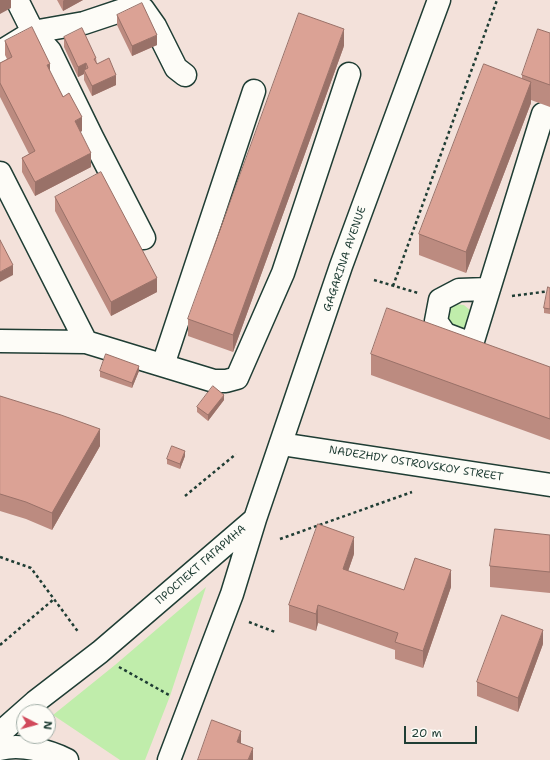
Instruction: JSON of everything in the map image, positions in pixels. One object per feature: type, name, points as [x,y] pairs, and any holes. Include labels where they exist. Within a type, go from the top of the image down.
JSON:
[{"type":"main road","points":[[17,0],[33,32],[50,51],[144,238]]},
{"type":"main road","name":"GAGARINA AVENUE","points":[[255,519],[341,266],[439,0]]},
{"type":"main road","points":[[0,52],[33,32],[84,23],[136,6],[143,8],[176,68],[185,75]]},
{"type":"main road","points":[[0,341],[86,342],[214,380],[226,381],[237,378],[283,273],[349,74]]},
{"type":"main road","points":[[163,365],[254,91]]},
{"type":"main road","points":[[472,344],[542,114]]},
{"type":"main road","points":[[0,173],[86,342]]},
{"type":"main road","points":[[488,289],[459,290],[440,300],[436,321],[445,334],[493,352]]},
{"type":"main road","name":"NADEZHDY OSTROVSKOY STREET","points":[[281,444],[550,485]]},
{"type":"main road","name":"ПРОСПЕКТ ГАГАРИНА","points":[[0,732],[100,652],[255,519]]},
{"type":"main road","name":"ПРОСПЕКТ ГАГАРИНА","points":[[169,760],[232,594],[255,519]]},
{"type":"main road","points":[[0,749],[28,748],[54,754],[67,760]]},
{"type":"path","points":[[393,286],[497,0]]},
{"type":"path","points":[[185,496],[236,454]]},
{"type":"path","points":[[280,539],[412,492]]},
{"type":"path","points":[[0,557],[31,568],[79,633]]},
{"type":"path","points":[[0,645],[54,599]]},
{"type":"path","points":[[249,622],[275,632]]},
{"type":"path","points":[[115,665],[170,696]]},
{"type":"green space","points":[[455,304],[464,305],[471,311],[473,320],[465,330],[452,330],[445,314],[450,306]]},
{"type":"green space","points":[[206,587],[170,696],[145,760],[120,760],[56,717],[56,713],[115,665]]},
{"type":"building","points":[[142,3],[157,35],[132,46],[117,15]]},
{"type":"building","points":[[299,13],[344,29],[233,335],[188,319]]},
{"type":"building","points":[[32,27],[50,64],[47,65],[63,97],[69,93],[82,117],[75,121],[91,153],[35,182],[22,158],[35,151],[0,83],[0,63],[12,57],[5,41]]},
{"type":"building","points":[[82,28],[96,58],[94,59],[97,64],[109,58],[116,75],[92,86],[84,70],[88,68],[86,63],[78,67],[64,37]]},
{"type":"building","points":[[538,29],[550,33],[550,85],[522,75]]},
{"type":"building","points":[[484,64],[531,82],[466,252],[419,234]]},
{"type":"building","points":[[101,172],[157,278],[111,302],[55,197]]},
{"type":"building","points":[[0,240],[13,265],[0,272]]},
{"type":"building","points":[[548,287],[550,288],[550,309],[544,308]]},
{"type":"building","points":[[387,308],[550,367],[550,419],[371,354]]},
{"type":"building","points":[[106,354],[139,366],[132,383],[100,371]]},
{"type":"building","points":[[213,386],[224,395],[208,415],[197,407]]},
{"type":"building","points":[[0,396],[100,429],[52,513],[26,502],[0,494]]},
{"type":"building","points":[[172,446],[185,451],[180,464],[167,459]]},
{"type":"building","points":[[318,524],[354,537],[343,569],[404,590],[415,558],[451,570],[423,651],[395,642],[398,633],[318,605],[316,614],[289,605]]},
{"type":"building","points":[[495,529],[550,535],[550,572],[490,566]]},
{"type":"building","points":[[502,615],[543,630],[518,698],[477,682]]},
{"type":"building","points":[[212,720],[241,731],[237,742],[253,748],[248,760],[198,760]]}]
